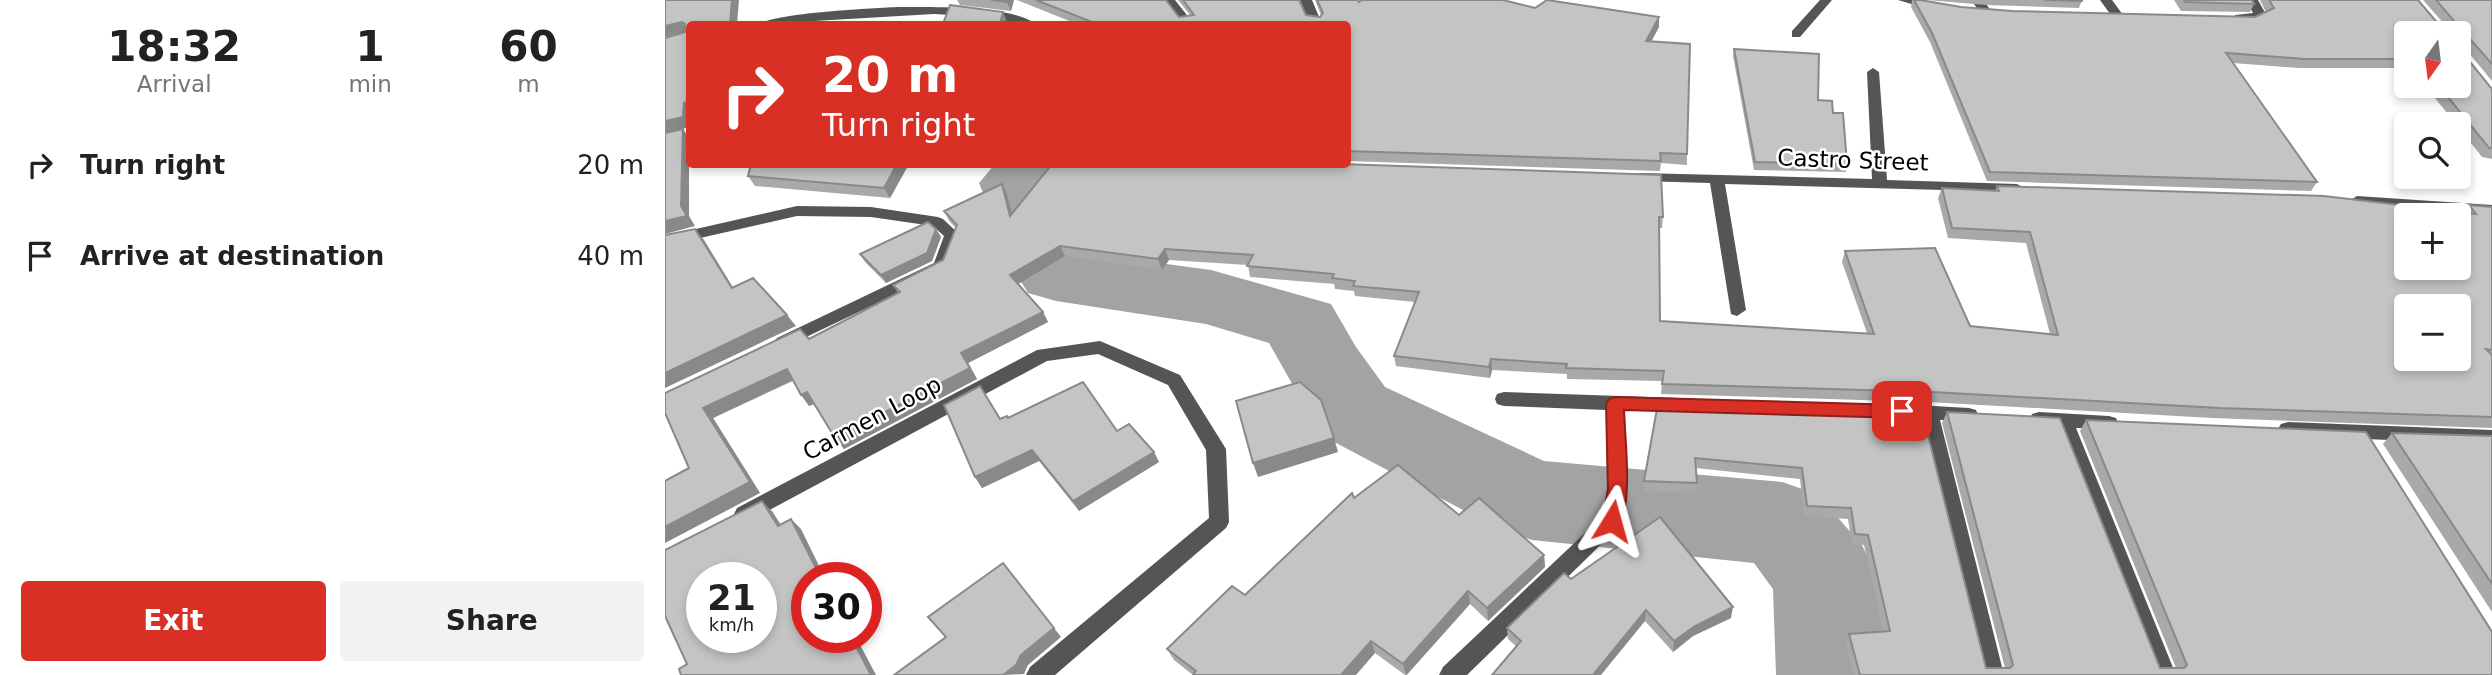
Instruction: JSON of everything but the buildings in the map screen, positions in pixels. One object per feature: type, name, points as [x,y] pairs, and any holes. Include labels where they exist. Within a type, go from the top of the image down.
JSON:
[{"type":"street","points":[[791,21],[882,10],[938,7],[970,0]]},
{"type":"street","points":[[1169,0],[1186,21]]},
{"type":"street","points":[[1305,0],[1315,21]]},
{"type":"street","points":[[1796,34],[1826,0]]},
{"type":"street","points":[[1904,0],[1928,6],[1992,12],[1977,0]]},
{"type":"street","points":[[2106,0],[2111,15],[2130,16]]},
{"type":"street","points":[[2224,18],[2251,19],[2261,16],[2252,0]]},
{"type":"street","points":[[938,7],[1017,21]]},
{"type":"street","points":[[1874,72],[1880,183]]},
{"type":"street","name":"Castro Street","points":[[1622,176],[2031,189]]},
{"type":"street","points":[[1717,179],[1737,310]]},
{"type":"street","points":[[2344,201],[2492,210]]},
{"type":"street","points":[[665,241],[797,211],[871,212],[938,222],[952,235],[941,266],[766,351]]},
{"type":"street","name":"Carmen Loop","points":[[726,523],[1043,355],[1100,347],[1174,380],[1216,449],[1219,522],[1038,675]]},
{"type":"street","points":[[1504,399],[1697,406]]},
{"type":"street","points":[[1451,675],[1612,521],[1617,489],[1615,404]]},
{"type":"street","points":[[1874,411],[1982,415]]},
{"type":"street","points":[[1928,412],[1992,675]]},
{"type":"street","points":[[2023,418],[2131,424]]},
{"type":"street","points":[[2063,420],[2164,675]]},
{"type":"street","points":[[2266,429],[2492,437]]},
{"type":"street","points":[[2362,431],[2376,454]]},
{"type":"waterway","points":[[1038,168],[1015,183],[1056,275],[1211,297],[1302,324],[1323,366],[1353,411],[1532,500],[1782,524],[1825,577],[1832,675]]},
{"type":"route","points":[[1612,521],[1617,489],[1615,404],[1902,411]]}]
